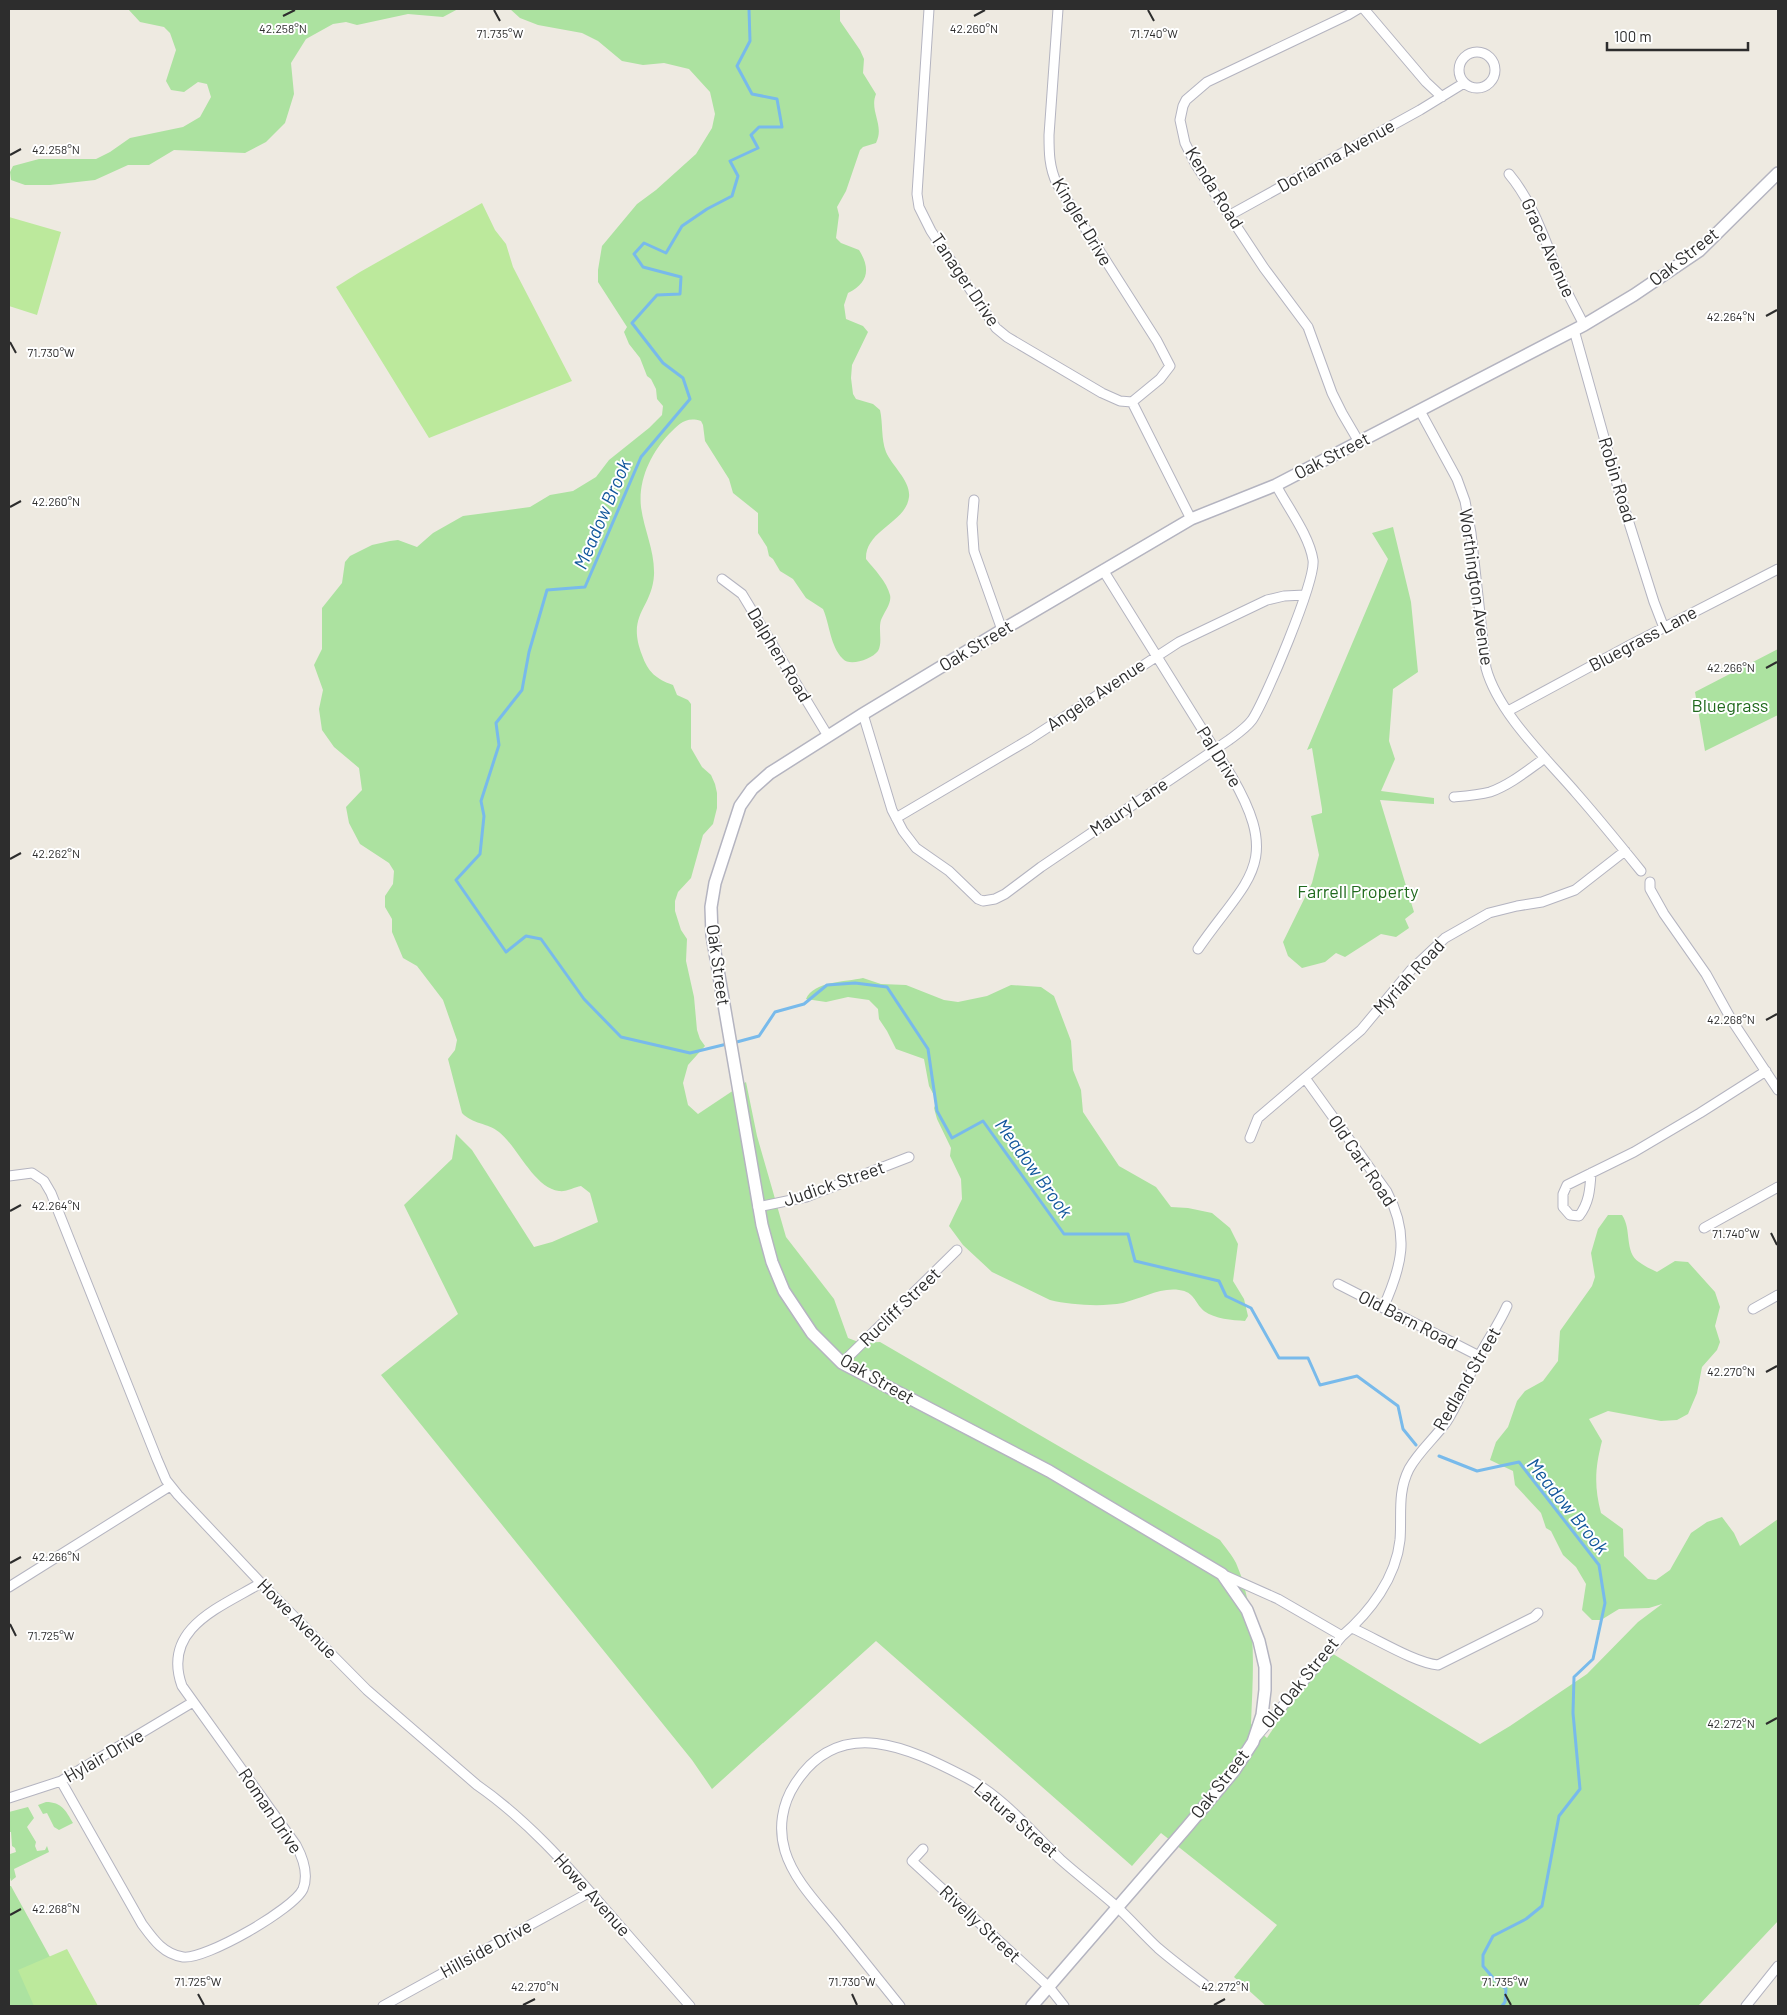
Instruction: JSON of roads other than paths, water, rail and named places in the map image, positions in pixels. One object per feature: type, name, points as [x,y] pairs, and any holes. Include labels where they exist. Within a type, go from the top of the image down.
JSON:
[{"type":"street","name":"Tanager Drive","points":[[929,9],[917,198],[919,207],[931,231],[983,310],[1001,333],[1102,393],[1120,402],[1132,402]]},
{"type":"street","name":"Kinglet Drive","points":[[1058,9],[1049,135],[1051,171],[1060,190],[1157,342],[1170,366],[1168,371],[1151,388],[1132,402]]},
{"type":"street","name":"Kenda Road","points":[[1358,9],[1207,82],[1186,100],[1180,120],[1185,143],[1196,165],[1264,268],[1308,327],[1332,392],[1359,442]]},
{"type":"street","points":[[1364,9],[1426,82],[1442,97]]},
{"type":"street","points":[[1480,53],[1489,58],[1494,67],[1491,81],[1478,88],[1464,83],[1459,68],[1464,58],[1469,54],[1480,53]]},
{"type":"street","name":"Dorianna Avenue","points":[[1230,214],[1464,83]]},
{"type":"street","name":"Oak Street","points":[[1032,2006],[1234,1771],[1252,1742],[1262,1714],[1265,1667],[1259,1641],[1247,1610],[1222,1574],[1049,1471],[842,1363],[812,1332],[784,1291],[772,1262],[758,1207],[712,935],[711,908],[715,883],[740,806],[752,789],[770,773],[863,714],[1103,570],[1191,520],[1276,485],[1420,411],[1579,328],[1634,295],[1699,250],[1778,173]]},
{"type":"street","name":"Grace Avenue","points":[[1509,174],[1523,192],[1534,214],[1579,328]]},
{"type":"street","name":"Robin Road","points":[[1579,328],[1620,491],[1654,602],[1664,628]]},
{"type":"street","points":[[1132,402],[1191,520]]},
{"type":"street","name":"Worthington Avenue","points":[[1420,411],[1454,473],[1465,500],[1471,533],[1486,668],[1494,689],[1508,711],[1545,758],[1642,871]]},
{"type":"street","name":"Maury Lane","points":[[863,714],[892,810],[916,848],[955,876],[978,899],[983,901],[991,900],[1005,894],[1041,866],[1214,750],[1246,727],[1253,718],[1264,696],[1305,595],[1313,569],[1311,551],[1276,485]]},
{"type":"street","points":[[974,500],[972,523],[974,551],[1002,630]]},
{"type":"street","name":"Pal Drive","points":[[1103,570],[1236,784],[1250,812],[1256,833],[1257,854],[1250,876],[1244,888],[1198,950]]},
{"type":"street","name":"Bluegrass Lane","points":[[1508,711],[1778,570]]},
{"type":"street","name":"Dalphen Road","points":[[722,579],[742,594],[828,736]]},
{"type":"street","name":"Angela Avenue","points":[[896,818],[1024,743],[1155,656],[1190,636],[1267,600],[1284,596],[1305,595]]},
{"type":"street","points":[[1454,797],[1474,795],[1497,789],[1523,774],[1545,758]]},
{"type":"street","name":"Myriah Road","points":[[1250,1138],[1258,1118],[1361,1030],[1412,970],[1445,938],[1489,913],[1542,902],[1575,890],[1625,851]]},
{"type":"street","points":[[1650,882],[1650,889],[1664,914],[1706,974],[1731,1018],[1778,1090]]},
{"type":"street","points":[[1591,1173],[1590,1195],[1585,1209],[1579,1216],[1570,1215],[1562,1207],[1562,1194],[1567,1185],[1591,1173],[1631,1154],[1766,1071]]},
{"type":"street","name":"Old Cart Road","points":[[1305,1078],[1387,1192],[1395,1210],[1401,1232],[1402,1252],[1394,1282],[1383,1308]]},
{"type":"street","name":"Judick Street","points":[[758,1207],[806,1197],[909,1157]]},
{"type":"street","name":"Howe Avenue","points":[[9,1176],[32,1174],[43,1179],[47,1186],[154,1453],[170,1486],[260,1583],[367,1690],[533,1831],[590,1892],[690,2006]]},
{"type":"street","points":[[1704,1228],[1778,1187]]},
{"type":"street","name":"Rucliff Street","points":[[842,1363],[957,1250]]},
{"type":"street","name":"Old Barn Road","points":[[1338,1284],[1479,1356]]},
{"type":"street","points":[[1754,1309],[1778,1295]]},
{"type":"street","name":"Redland Street","points":[[1342,1636],[1352,1628],[1378,1595],[1395,1565],[1400,1538],[1400,1498],[1410,1468],[1447,1420],[1507,1306]]},
{"type":"street","points":[[9,1587],[170,1486]]},
{"type":"street","name":"Old Oak Street","points":[[1222,1574],[1286,1604],[1342,1636],[1252,1742]]},
{"type":"street","name":"Roman Drive","points":[[61,1781],[142,1924],[161,1947],[170,1953],[183,1957],[202,1954],[294,1902],[302,1890],[305,1871],[301,1854],[291,1836],[182,1686],[178,1672],[177,1655],[184,1638],[196,1623],[260,1583]]},
{"type":"street","points":[[1352,1628],[1416,1659],[1431,1665],[1438,1665],[1534,1618],[1538,1613]]},
{"type":"street","name":"Hylair Drive","points":[[9,1798],[61,1781],[193,1702]]},
{"type":"street","name":"Latura Street","points":[[900,2006],[805,1886],[788,1860],[782,1842],[782,1815],[791,1789],[810,1765],[828,1752],[852,1743],[868,1742],[902,1748],[917,1753],[968,1778],[996,1798],[1158,1948],[1204,1984]]},
{"type":"street","name":"Rivelly Street","points":[[923,1849],[912,1861],[1049,1987],[1064,2006]]},
{"type":"street","name":"Hillside Drive","points":[[383,2006],[590,1892]]},
{"type":"street","points":[[1746,2006],[1778,1966]]},
{"type":"waterway","name":"Meadow Brook","points":[[727,1044],[690,1053],[621,1037],[584,999],[541,939],[526,936],[506,952],[456,880],[480,854],[484,816],[481,801],[499,745],[496,723],[522,690],[529,652],[547,590],[585,587],[641,457],[690,399],[683,378],[663,363],[632,323],[657,295],[680,294],[681,277],[643,267],[634,254],[644,243],[666,253],[682,226],[707,209],[732,196],[738,176],[730,161],[758,148],[751,135],[759,127],[782,127],[777,99],[752,94],[737,66],[750,41],[749,9]]},
{"type":"waterway","name":"Meadow Brook","points":[[733,1043],[759,1036],[775,1012],[804,1004],[827,985],[855,983],[887,987],[928,1049],[937,1111],[952,1138],[983,1121],[1064,1234],[1128,1234],[1135,1261],[1219,1281],[1226,1296],[1251,1308],[1279,1358],[1308,1358],[1320,1385],[1357,1376],[1398,1406],[1403,1429],[1416,1445]]},
{"type":"waterway","name":"Meadow Brook","points":[[1439,1456],[1477,1471],[1519,1462],[1599,1565],[1605,1603],[1593,1659],[1574,1677],[1573,1713],[1580,1789],[1559,1816],[1542,1906],[1526,1919],[1493,1936],[1483,1955],[1483,1966],[1506,1989],[1505,2002],[1502,2006]]},
{"type":"park label","name":"Bluegrass","points":[[1730,706]]},
{"type":"park label","name":"Farrell Property","points":[[1358,892]]}]
